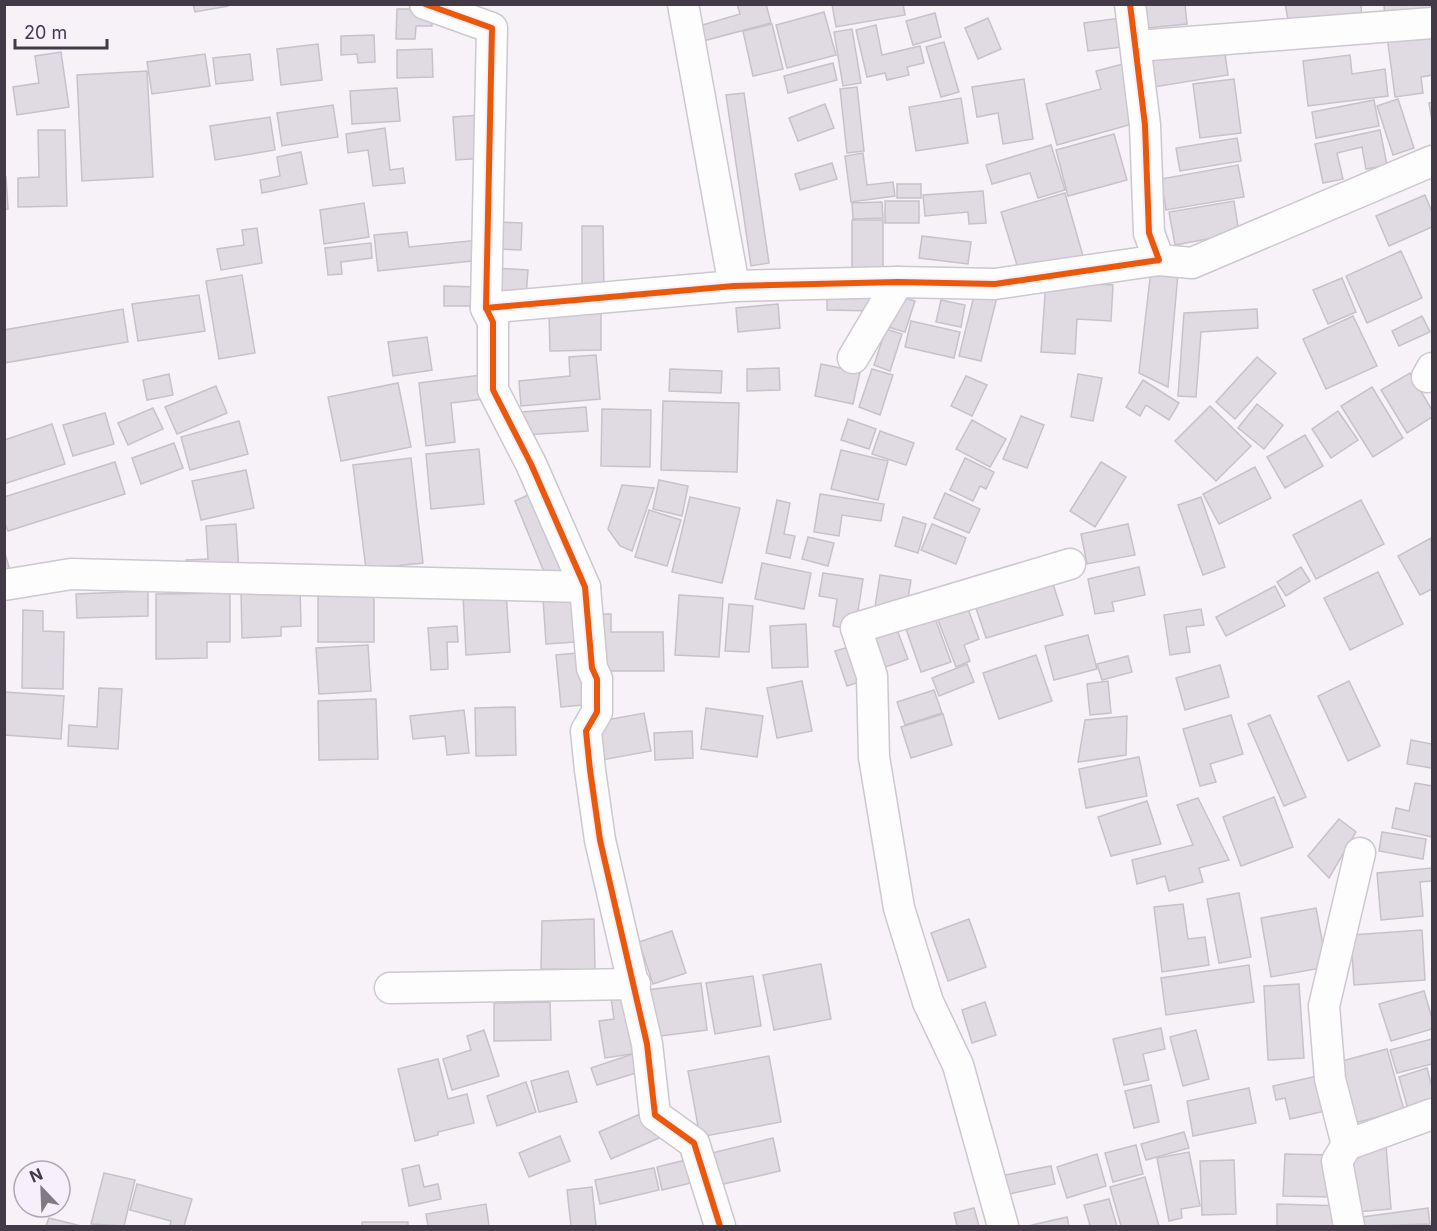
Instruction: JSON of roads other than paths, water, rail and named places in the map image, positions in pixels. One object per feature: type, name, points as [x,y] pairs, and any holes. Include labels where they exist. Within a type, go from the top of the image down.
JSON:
[{"type":"street","points":[[425,4],[492,28],[486,308],[494,322],[493,390],[531,464],[585,587],[592,668],[597,679],[597,712],[586,731],[590,770],[600,840],[647,1044],[656,1115],[694,1143],[720,1227]]},
{"type":"street","points":[[683,4],[734,286]]},
{"type":"street","points":[[1130,4],[1145,125],[1149,233],[1159,260]]},
{"type":"street","points":[[1137,46],[1432,23]]},
{"type":"street","points":[[486,308],[734,286],[898,282],[995,284],[1159,260],[1192,263],[1432,161]]},
{"type":"street","points":[[853,358],[898,282]]},
{"type":"street","points":[[1003,1227],[958,1065],[928,1002],[899,908],[874,757],[872,676],[856,628],[1070,564]]},
{"type":"street","points":[[4,585],[71,574],[585,587]]},
{"type":"street","points":[[1347,1145],[1330,1079],[1324,1006],[1360,853]]},
{"type":"street","points":[[390,988],[635,984]]},
{"type":"street","points":[[1349,1227],[1337,1161],[1347,1145],[1432,1114]]}]
